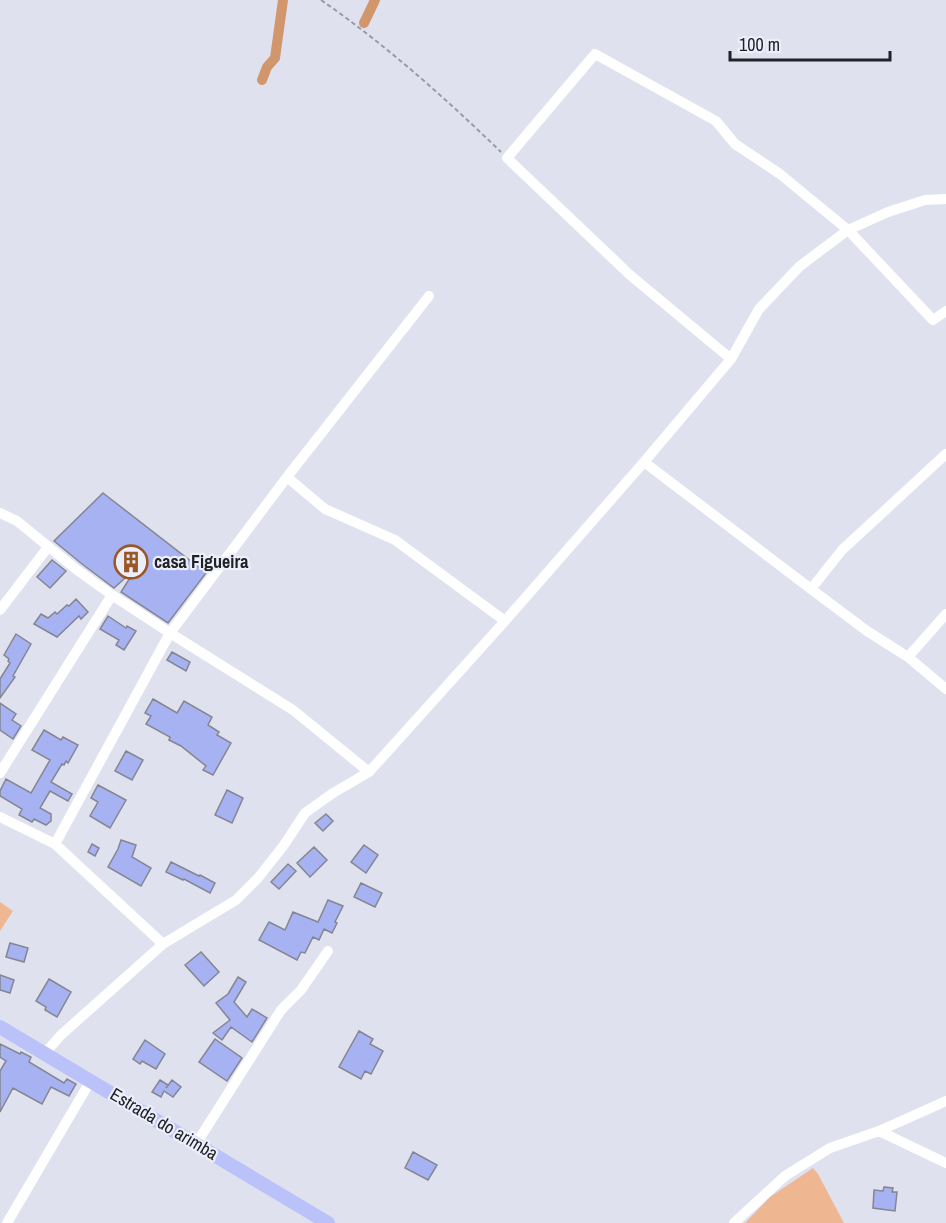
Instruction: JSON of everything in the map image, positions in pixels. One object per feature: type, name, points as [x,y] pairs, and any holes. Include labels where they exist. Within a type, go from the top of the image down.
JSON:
[{"type":"main road","name":"Estrada do arimba","points":[[0,1027],[328,1223]]},
{"type":"street","points":[[730,359],[630,275],[507,158],[594,54],[716,121],[735,144],[780,174],[848,230],[933,320],[946,310]]},
{"type":"street","points":[[45,1053],[61,1035],[163,944],[236,900],[284,845],[305,813],[369,772],[644,462],[730,359],[759,309],[800,266],[848,230],[888,212],[924,200],[946,199]]},
{"type":"street","points":[[55,844],[170,633],[287,477],[429,296]]},
{"type":"street","points":[[811,589],[842,550],[946,454]]},
{"type":"street","points":[[644,462],[867,631],[908,657],[946,689]]},
{"type":"street","points":[[287,477],[325,509],[395,540],[505,621]]},
{"type":"street","points":[[0,513],[17,521],[112,596],[293,710],[369,772]]},
{"type":"street","points":[[0,610],[48,547]]},
{"type":"street","points":[[0,773],[112,596]]},
{"type":"street","points":[[908,657],[946,614]]},
{"type":"street","points":[[0,817],[55,844],[163,944]]},
{"type":"street","points":[[196,1144],[281,1010],[301,990],[328,951]]},
{"type":"street","points":[[7,1223],[91,1080]]},
{"type":"street","points":[[734,1223],[785,1176],[830,1148],[879,1131],[946,1101]]},
{"type":"street","points":[[879,1131],[946,1163]]},
{"type":"path","points":[[321,0],[395,55],[507,158]]},
{"type":"shaded area","points":[[0,902],[13,911],[0,931]]},
{"type":"shaded area","points":[[813,1168],[844,1223],[745,1223],[770,1197]]},
{"type":"building","name":"casa Figueira","points":[[103,493],[206,573],[168,623],[121,592],[135,570],[114,588],[54,541]]},
{"type":"building","points":[[52,560],[66,571],[50,588],[37,577]]},
{"type":"building","points":[[76,599],[88,612],[81,619],[79,616],[57,637],[34,624],[41,614],[48,618],[67,605],[69,606]]},
{"type":"building","points":[[108,616],[126,628],[127,626],[136,631],[124,650],[116,645],[119,640],[100,629]]},
{"type":"building","points":[[16,634],[31,644],[13,676],[15,677],[0,698],[0,679],[10,663],[4,655]]},
{"type":"building","points":[[172,652],[190,662],[186,671],[167,660]]},
{"type":"building","points":[[153,699],[177,713],[184,701],[212,717],[208,725],[219,732],[217,735],[231,743],[213,775],[203,770],[206,766],[181,746],[169,740],[170,737],[146,724],[151,716],[145,713]]},
{"type":"building","points":[[0,703],[16,714],[12,720],[21,726],[13,739],[0,730]]},
{"type":"building","points":[[44,730],[61,740],[63,737],[78,745],[68,763],[66,761],[64,765],[62,764],[51,782],[72,794],[68,801],[50,791],[40,808],[51,814],[51,821],[46,825],[34,819],[32,822],[19,815],[22,809],[0,796],[6,779],[31,793],[50,760],[32,750]]},
{"type":"building","points":[[126,751],[143,760],[132,780],[115,771]]},
{"type":"building","points":[[98,785],[126,800],[110,828],[90,816],[98,802],[91,798]]},
{"type":"building","points":[[227,790],[243,798],[232,823],[215,815]]},
{"type":"building","points":[[326,814],[333,821],[323,831],[315,823]]},
{"type":"building","points":[[121,840],[136,845],[132,857],[151,868],[141,886],[108,867]]},
{"type":"building","points":[[92,844],[99,848],[95,856],[88,852]]},
{"type":"building","points":[[364,845],[378,855],[366,873],[351,862]]},
{"type":"building","points":[[314,847],[327,860],[310,877],[297,863]]},
{"type":"building","points":[[171,862],[215,883],[210,893],[166,872]]},
{"type":"building","points":[[288,864],[296,871],[279,889],[271,882]]},
{"type":"building","points":[[361,883],[382,893],[375,907],[354,897]]},
{"type":"building","points":[[328,900],[343,906],[332,933],[324,929],[319,940],[313,937],[305,953],[301,952],[297,960],[259,940],[269,922],[285,930],[293,912],[318,922]]},
{"type":"building","points":[[10,943],[28,948],[24,962],[6,957]]},
{"type":"building","points":[[201,952],[219,972],[204,986],[185,965]]},
{"type":"building","points":[[0,975],[14,980],[10,993],[0,990]]},
{"type":"building","points":[[238,977],[246,982],[234,1002],[247,1017],[252,1009],[267,1018],[252,1042],[231,1027],[222,1040],[213,1033],[230,1020],[216,1003],[228,994]]},
{"type":"building","points":[[49,979],[71,992],[57,1017],[36,1001]]},
{"type":"building","points":[[359,1031],[373,1039],[370,1044],[383,1051],[371,1074],[365,1071],[361,1079],[339,1067]]},
{"type":"building","points":[[215,1039],[242,1058],[227,1081],[199,1062]]},
{"type":"building","points":[[145,1040],[165,1054],[156,1069],[133,1059]]},
{"type":"building","points":[[0,1044],[31,1057],[29,1062],[64,1083],[67,1079],[76,1084],[69,1096],[51,1087],[42,1104],[13,1088],[0,1112],[0,1071],[6,1061],[0,1057]]},
{"type":"building","points":[[160,1080],[168,1085],[166,1088],[172,1080],[181,1087],[173,1097],[164,1091],[161,1097],[152,1092]]},
{"type":"building","points":[[413,1152],[437,1165],[428,1180],[405,1168]]},
{"type":"building","points":[[884,1187],[893,1188],[892,1192],[897,1192],[895,1211],[873,1208],[874,1190],[883,1191]]},
{"type":"waterway","points":[[262,80],[267,67],[275,58],[283,0]]},
{"type":"waterway","points":[[364,23],[375,0]]},
{"type":"place","name":"casa Figueira","points":[[131,562]]}]
